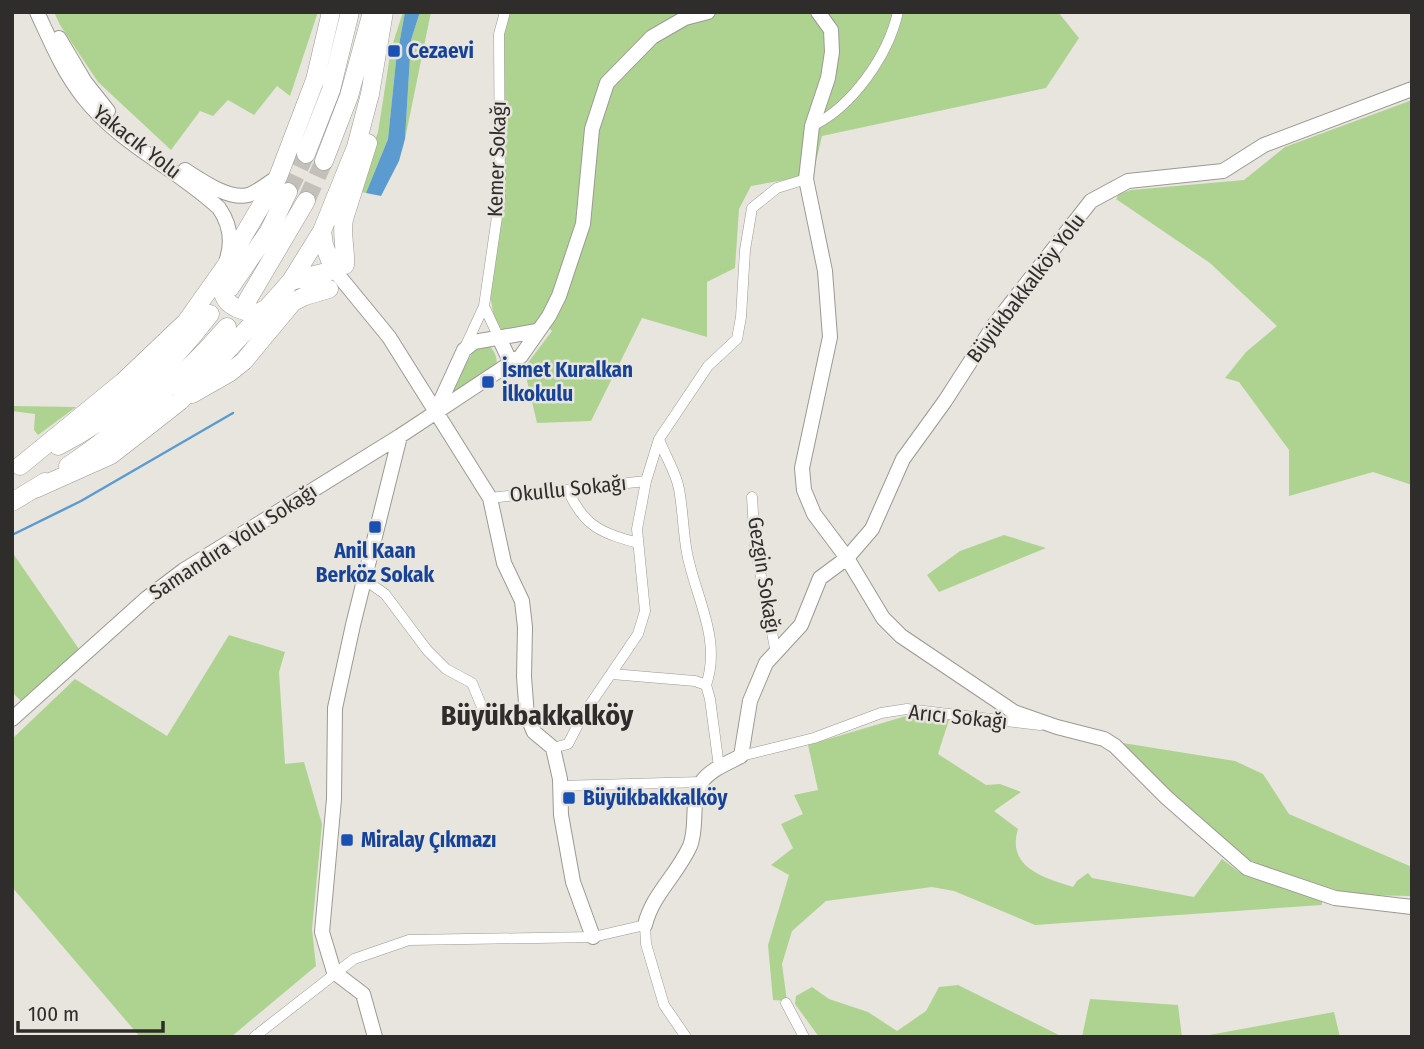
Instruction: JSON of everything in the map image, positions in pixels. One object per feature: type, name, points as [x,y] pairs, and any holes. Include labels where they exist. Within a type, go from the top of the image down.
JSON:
[{"type":"highway","points":[[16,468],[124,381],[186,322],[225,267],[278,177],[316,80],[331,12]]},
{"type":"highway","points":[[306,154],[331,90],[350,12]]},
{"type":"highway","points":[[324,161],[349,96],[372,12]]},
{"type":"highway","points":[[180,401],[291,281],[322,231],[356,147],[370,94],[384,12]]},
{"type":"highway","points":[[340,267],[346,252],[342,230],[372,129],[370,94]]},
{"type":"highway","points":[[278,177],[298,160],[314,161],[327,168],[333,181],[334,196]]},
{"type":"highway","points":[[230,288],[269,231],[288,192]]},
{"type":"highway","points":[[247,301],[306,201]]},
{"type":"highway","points":[[322,231],[324,245],[340,267]]},
{"type":"highway","points":[[225,267],[220,290],[226,302],[256,314],[267,308]]},
{"type":"highway","points":[[291,281],[340,267]]},
{"type":"highway","points":[[35,489],[111,455],[180,401],[229,373],[244,361],[293,302],[330,289]]},
{"type":"highway","points":[[16,468],[83,433],[124,404],[155,377],[209,314]]},
{"type":"highway","points":[[12,502],[116,433],[174,383],[226,327]]},
{"type":"main road","name":"Yakacık Yolu","points":[[37,12],[61,63],[91,107],[219,208],[226,217],[231,233],[225,267]]},
{"type":"main road","name":"Yakacık Yolu","points":[[47,12],[62,45],[92,92],[112,117],[156,151],[204,182],[230,194],[247,195],[278,177]]},
{"type":"main road","name":"Samandıra Yolu Sokağı","points":[[12,719],[166,583],[400,436],[521,356],[549,316],[559,296],[583,224],[592,129],[607,83],[652,37],[685,18],[708,12]]},
{"type":"main road","points":[[818,12],[831,30],[832,52],[828,78],[811,126],[806,179],[825,271],[830,337],[802,468],[804,491],[814,514],[847,558],[883,618],[901,636],[1014,712],[1104,739],[1115,746],[1167,798],[1247,867],[1335,898],[1412,907]]},
{"type":"main road","name":"Büyükbakkalköy Yolu","points":[[741,756],[750,701],[766,663],[801,625],[820,578],[847,558],[872,529],[903,459],[994,326],[1091,201],[1128,181],[1223,171],[1264,145],[1412,89]]},
{"type":"main road","points":[[340,267],[389,337],[490,498],[504,563],[522,601],[527,716],[534,732],[553,748],[561,786],[561,815],[573,882],[593,937]]},
{"type":"main road","points":[[464,350],[474,342],[537,331]]},
{"type":"main road","points":[[499,338],[511,363]]},
{"type":"main road","name":"Kemer Sokağı","points":[[436,410],[464,350]]},
{"type":"main road","points":[[375,1037],[363,994],[334,972],[322,932],[334,799],[335,708],[400,436]]},
{"type":"main road","points":[[645,925],[649,906],[674,875],[691,844],[695,803],[701,782],[719,767],[741,756]]},
{"type":"street","name":"Kemer Sokağı","points":[[464,350],[484,306],[500,196],[499,34],[505,12]]},
{"type":"street","points":[[811,126],[838,111],[860,87],[889,41],[898,12]]},
{"type":"street","points":[[553,748],[568,744],[583,715],[638,634],[645,611],[637,529],[646,481],[659,439],[708,366],[737,339],[745,250],[752,208],[777,188],[806,179]]},
{"type":"street","points":[[484,306],[499,338]]},
{"type":"street","points":[[659,439],[678,484],[687,554],[706,613],[710,648],[706,685],[719,767]]},
{"type":"street","name":"Okullu Sokağı","points":[[490,498],[646,481]]},
{"type":"street","points":[[568,490],[576,508],[587,522],[607,534],[638,543]]},
{"type":"street","name":"Gezgin Sokağı","points":[[752,497],[755,547],[776,653]]},
{"type":"street","points":[[365,580],[385,594],[427,650],[446,668],[472,683],[487,719],[527,716]]},
{"type":"street","points":[[612,674],[695,681],[706,685]]},
{"type":"street","name":"Arıcı Sokağı","points":[[741,756],[814,738],[881,713],[907,709],[1057,727]]},
{"type":"street","points":[[561,786],[701,782]]},
{"type":"street","points":[[254,1037],[354,959],[409,940],[593,937],[645,925],[646,944],[664,1005],[686,1037]]},
{"type":"street","points":[[786,1003],[804,1037]]},
{"type":"green space","points":[[54,12],[318,12],[290,96],[277,86],[254,115],[228,100],[213,116],[200,111],[171,150],[98,82]]},
{"type":"green space","points":[[403,12],[388,139],[366,193],[357,191],[378,132],[391,49]]},
{"type":"green space","points":[[420,12],[431,12],[405,139],[411,40]]},
{"type":"green space","points":[[507,12],[1058,12],[1079,38],[1046,88],[822,136],[813,175],[751,186],[739,209],[735,268],[707,282],[707,337],[642,318],[591,421],[537,423],[524,368],[552,331],[540,320],[522,334],[497,334],[490,295],[499,207],[498,52]]},
{"type":"green space","points":[[1412,100],[1412,485],[1373,472],[1289,496],[1289,450],[1239,382],[1225,378],[1246,352],[1277,326],[1210,263],[1116,199],[1119,194],[1131,190],[1244,180],[1285,147]]},
{"type":"green space","points":[[480,346],[490,346],[494,352],[497,361],[495,371],[449,396],[472,353]]},
{"type":"green space","points":[[12,406],[76,407],[38,435],[34,430],[35,414],[12,411]]},
{"type":"green space","points":[[1004,535],[1046,548],[939,592],[927,575],[960,551]]},
{"type":"green space","points":[[12,552],[81,652],[21,701],[12,692]]},
{"type":"green space","points":[[229,635],[285,652],[279,672],[285,764],[304,762],[322,824],[312,929],[316,966],[231,1037],[140,1037],[12,887],[12,739],[75,679],[167,736]]},
{"type":"green space","points":[[906,716],[949,720],[938,754],[986,785],[1000,784],[1021,792],[994,811],[1018,829],[1016,842],[1023,862],[1030,869],[1051,880],[1073,887],[1088,873],[1092,878],[1194,897],[1222,859],[1239,872],[1322,899],[1322,905],[1035,925],[954,891],[932,887],[826,901],[792,931],[782,964],[787,1001],[773,1000],[768,945],[789,875],[771,865],[793,848],[781,824],[803,814],[794,795],[818,790],[808,745]]},
{"type":"green space","points":[[1123,743],[1235,761],[1263,774],[1289,814],[1412,867],[1412,896],[1338,892],[1253,863],[1164,789]]},
{"type":"green space","points":[[958,985],[1063,1037],[819,1037],[795,1004],[796,996],[812,987],[829,999],[868,1012],[897,1031],[926,1011],[939,987]]},
{"type":"green space","points":[[1090,999],[1178,1005],[1182,1037],[1082,1037]]},
{"type":"green space","points":[[1334,1012],[1340,1037],[1198,1037]]},
{"type":"water","points":[[405,12],[420,12],[411,40],[405,139],[399,161],[381,196],[366,193],[388,139],[396,61]]},
{"type":"waterway","points":[[12,535],[81,501],[233,413]]},
{"type":"tunnel","points":[[288,192],[306,154]]},
{"type":"tunnel","points":[[306,201],[324,161]]},
{"type":"place","name":"Cezaevi","points":[[394,51]]},
{"type":"place","name":"İsmet Kuralkan İlkokulu","points":[[488,382]]},
{"type":"place","name":"Anil Kaan Berköz Sokak","points":[[375,527]]},
{"type":"place","name":"Büyükbakkalköy","points":[[569,798]]},
{"type":"place","name":"Miralay Çıkmazı","points":[[347,840]]},
{"type":"district","name":"Büyükbakkalköy","points":[[537,715]]}]
